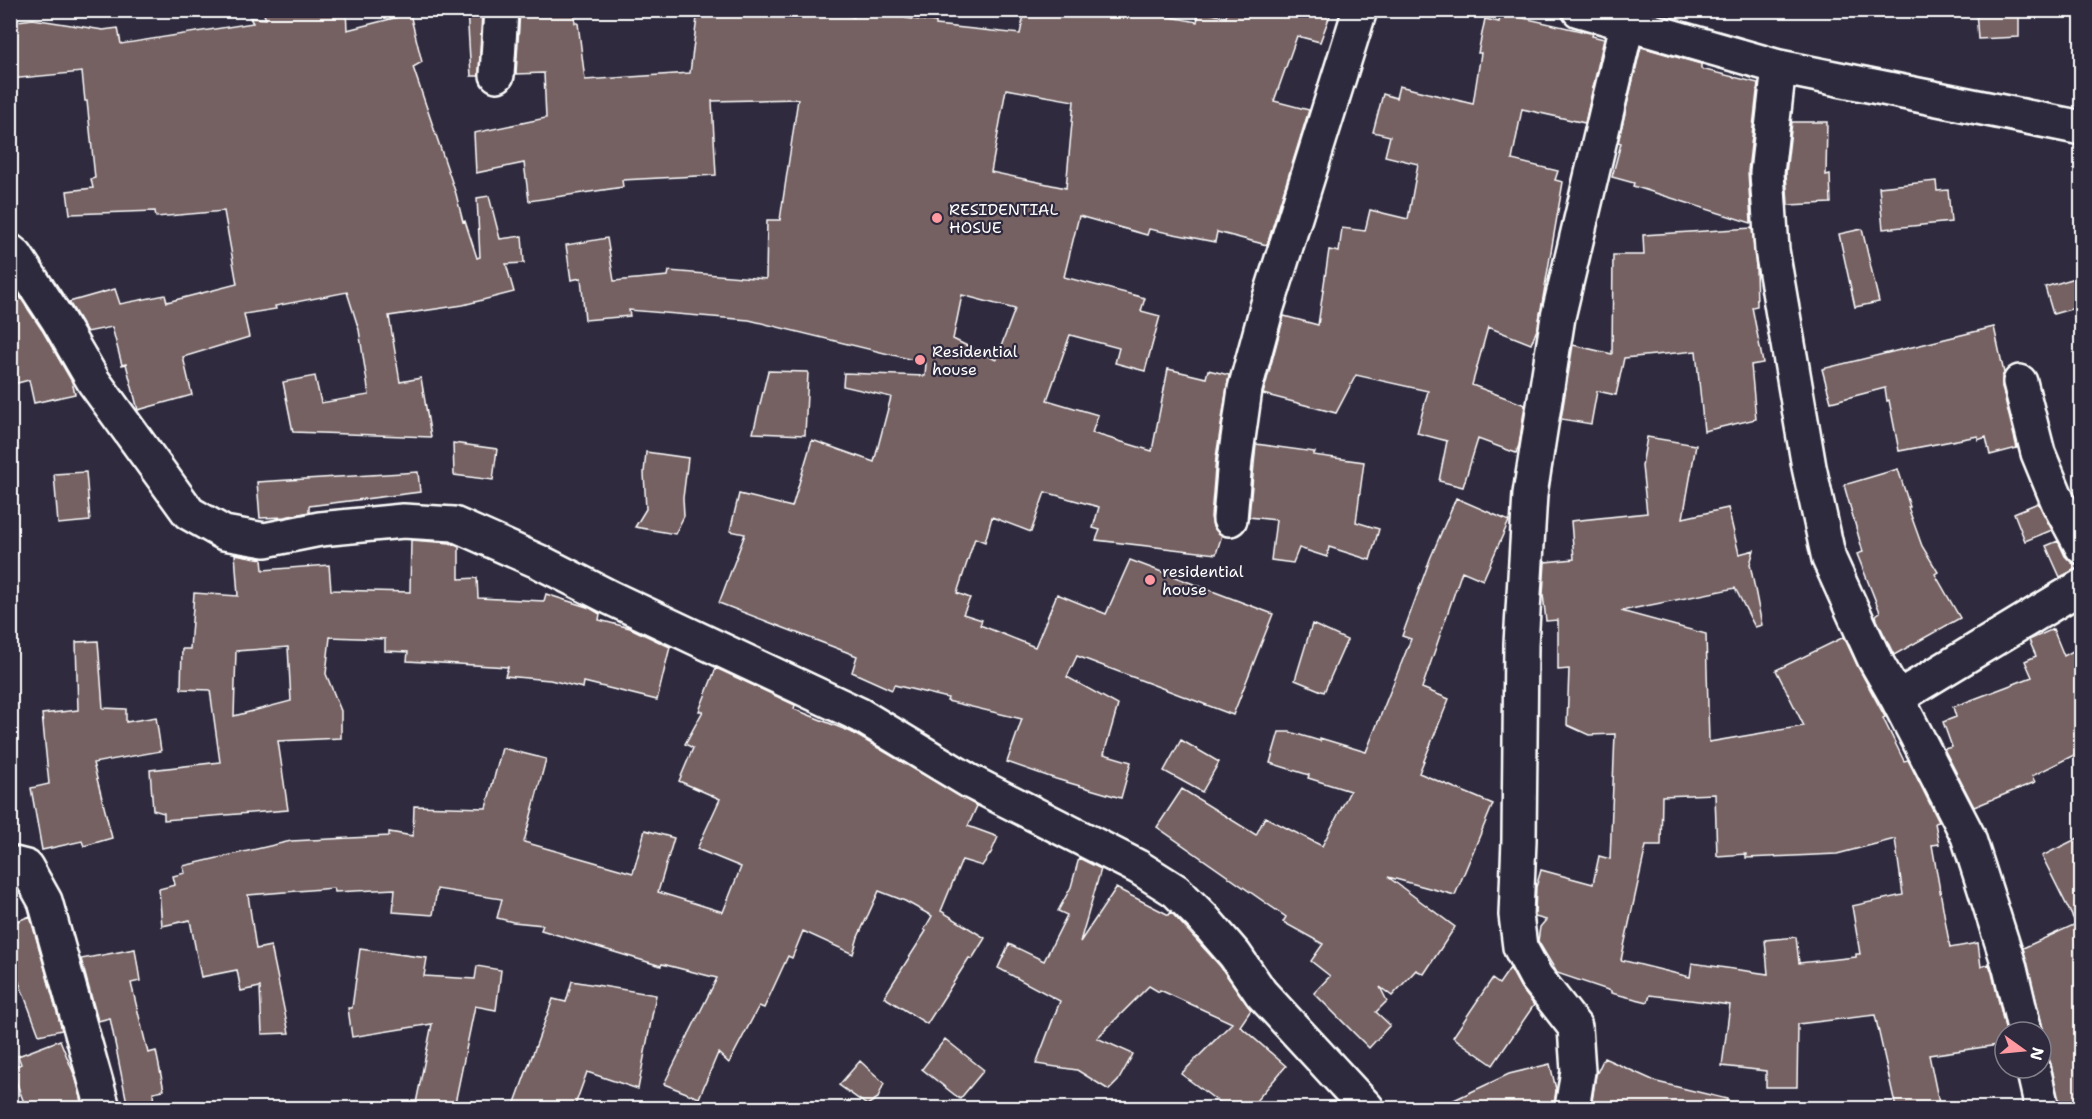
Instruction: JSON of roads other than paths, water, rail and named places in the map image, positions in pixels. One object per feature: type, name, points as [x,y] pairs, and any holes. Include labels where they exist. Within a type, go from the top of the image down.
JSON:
[{"type":"street","points":[[498,75],[501,10]]},
{"type":"street","points":[[1230,519],[1245,389],[1267,307],[1360,10]]},
{"type":"street","points":[[1579,10],[1779,67],[2082,128]]},
{"type":"street","points":[[1572,1108],[1578,1071],[1575,1027],[1536,977],[1520,947],[1516,915],[1521,644],[1530,494],[1558,317],[1627,25]]},
{"type":"street","points":[[1779,67],[1767,173],[1772,250],[1809,467],[1829,559],[1874,658],[1968,836],[2010,968],[2022,1020]]},
{"type":"street","points":[[10,251],[16,256],[58,320],[94,382],[189,513],[224,533],[266,540],[320,529],[403,521],[454,524],[542,563],[611,598],[860,715],[969,781],[1138,867],[1176,891],[1236,955],[1261,993],[1367,1108]]},
{"type":"street","points":[[2020,382],[2038,453],[2059,504],[2082,547]]},
{"type":"street","points":[[1897,698],[2082,586]]},
{"type":"street","points":[[10,863],[26,867],[45,901],[103,1108]]},
{"type":"street","points":[[2036,1080],[2042,1108]]},
{"type":"place","name":"RESIDENTIAL HOSUE","points":[[937,218]]},
{"type":"place","name":"Residential house","points":[[920,360]]},
{"type":"place","name":"residential house","points":[[1150,580]]}]
